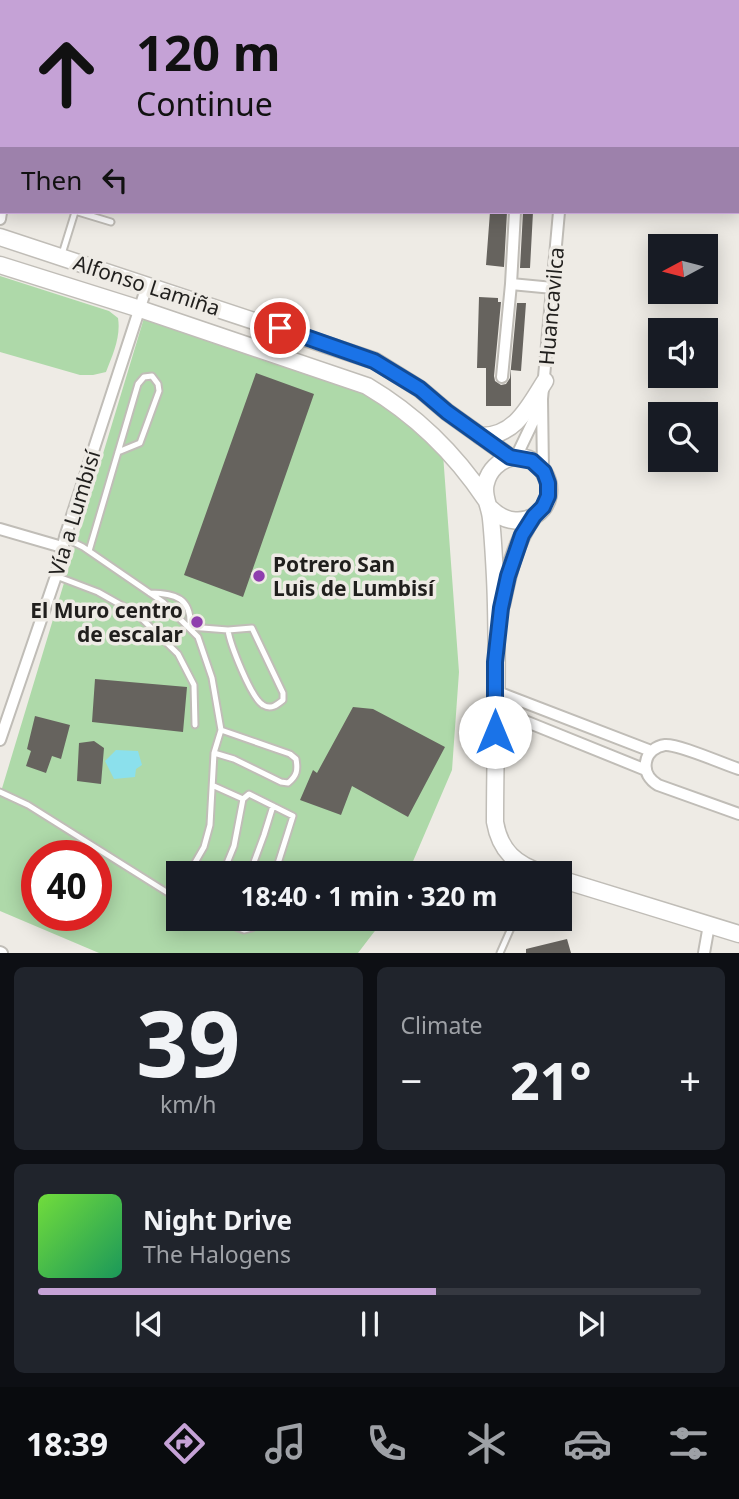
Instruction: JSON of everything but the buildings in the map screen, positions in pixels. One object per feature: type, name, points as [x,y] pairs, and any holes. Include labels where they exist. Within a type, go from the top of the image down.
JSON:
[{"type":"street","points":[[502,377],[515,214]]},
{"type":"street","name":"Huancavilca","points":[[544,472],[542,399],[559,214]]},
{"type":"street","name":"Alfonso Lamiña","points":[[0,237],[374,361],[420,389],[447,412],[513,457]]},
{"type":"street","name":"Alfonso Lamiña","points":[[0,265],[141,309],[367,386],[395,403],[435,435],[465,470],[488,504]]},
{"type":"street","points":[[511,284],[553,288]]},
{"type":"street","name":"Vía a Lumbisí","points":[[0,740],[147,286]]},
{"type":"street","points":[[480,436],[496,436],[522,418],[545,381]]},
{"type":"street","name":"Huancavilca","points":[[513,457],[542,399]]},
{"type":"street","points":[[495,662],[501,608],[508,576],[522,535],[548,496],[548,483],[544,472],[532,461],[513,457],[497,463],[488,473],[484,486],[495,584],[495,662],[495,822],[498,837],[515,861]]},
{"type":"street","points":[[488,504],[499,516],[510,521],[523,521],[534,516]]},
{"type":"street","points":[[0,529],[63,542]]},
{"type":"street","points":[[495,691],[651,751]]},
{"type":"street","points":[[495,709],[646,770]]},
{"type":"street","points":[[739,769],[670,745],[663,745],[651,751],[645,763],[652,781],[658,785],[739,814]]},
{"type":"street","points":[[572,882],[739,934]]},
{"type":"street","points":[[704,953],[709,925]]},
{"type":"lane","points":[[61,257],[76,214]]},
{"type":"lane","points":[[84,214],[111,222]]},
{"type":"lane","points":[[89,551],[118,452],[138,384],[144,377],[152,376],[159,391],[139,443],[118,452]]},
{"type":"lane","points":[[63,542],[89,551],[150,593],[198,637],[212,678],[221,730],[214,753],[210,825],[204,847],[196,861]]},
{"type":"lane","points":[[55,576],[98,592],[137,614],[178,653],[194,685],[195,725]]},
{"type":"lane","points":[[150,593],[168,593],[181,598],[191,617],[190,627]]},
{"type":"lane","points":[[190,627],[228,630],[252,628],[284,693],[283,700],[276,705],[264,706],[255,695],[230,642],[228,630]]},
{"type":"lane","points":[[214,753],[234,759],[281,782],[288,783],[295,778],[298,768],[296,759],[290,754],[221,730]]},
{"type":"lane","points":[[214,786],[243,799]]},
{"type":"lane","points":[[0,792],[28,805],[166,888]]},
{"type":"lane","points":[[228,861],[234,846],[243,799],[249,794],[293,816],[279,861]]},
{"type":"lane","points":[[254,861],[273,806]]},
{"type":"lane","points":[[500,953],[510,931]]},
{"type":"green space","points":[[0,276],[109,311],[118,318],[117,339],[106,372],[80,375],[0,352]]},
{"type":"green space","name":"Potrero San Luis de Lumbisí","points":[[144,318],[367,386],[443,454],[459,672],[452,770],[413,861],[166,861],[166,931],[375,931],[358,953],[99,953],[47,931],[112,931],[112,840],[21,840],[21,920],[0,911],[0,795]]},
{"type":"water","points":[[116,750],[138,751],[142,765],[136,769],[135,777],[114,779],[105,761]]},
{"type":"place","name":"Potrero San Luis de Lumbisí","points":[[259,576]]},
{"type":"place","name":"El Muro centro de escalar","points":[[197,622]]},
{"type":"route","points":[[280,328],[351,351],[398,374],[510,457],[532,461],[544,472],[548,483],[548,496],[522,535],[508,576],[501,608],[495,662],[495,732]]}]
